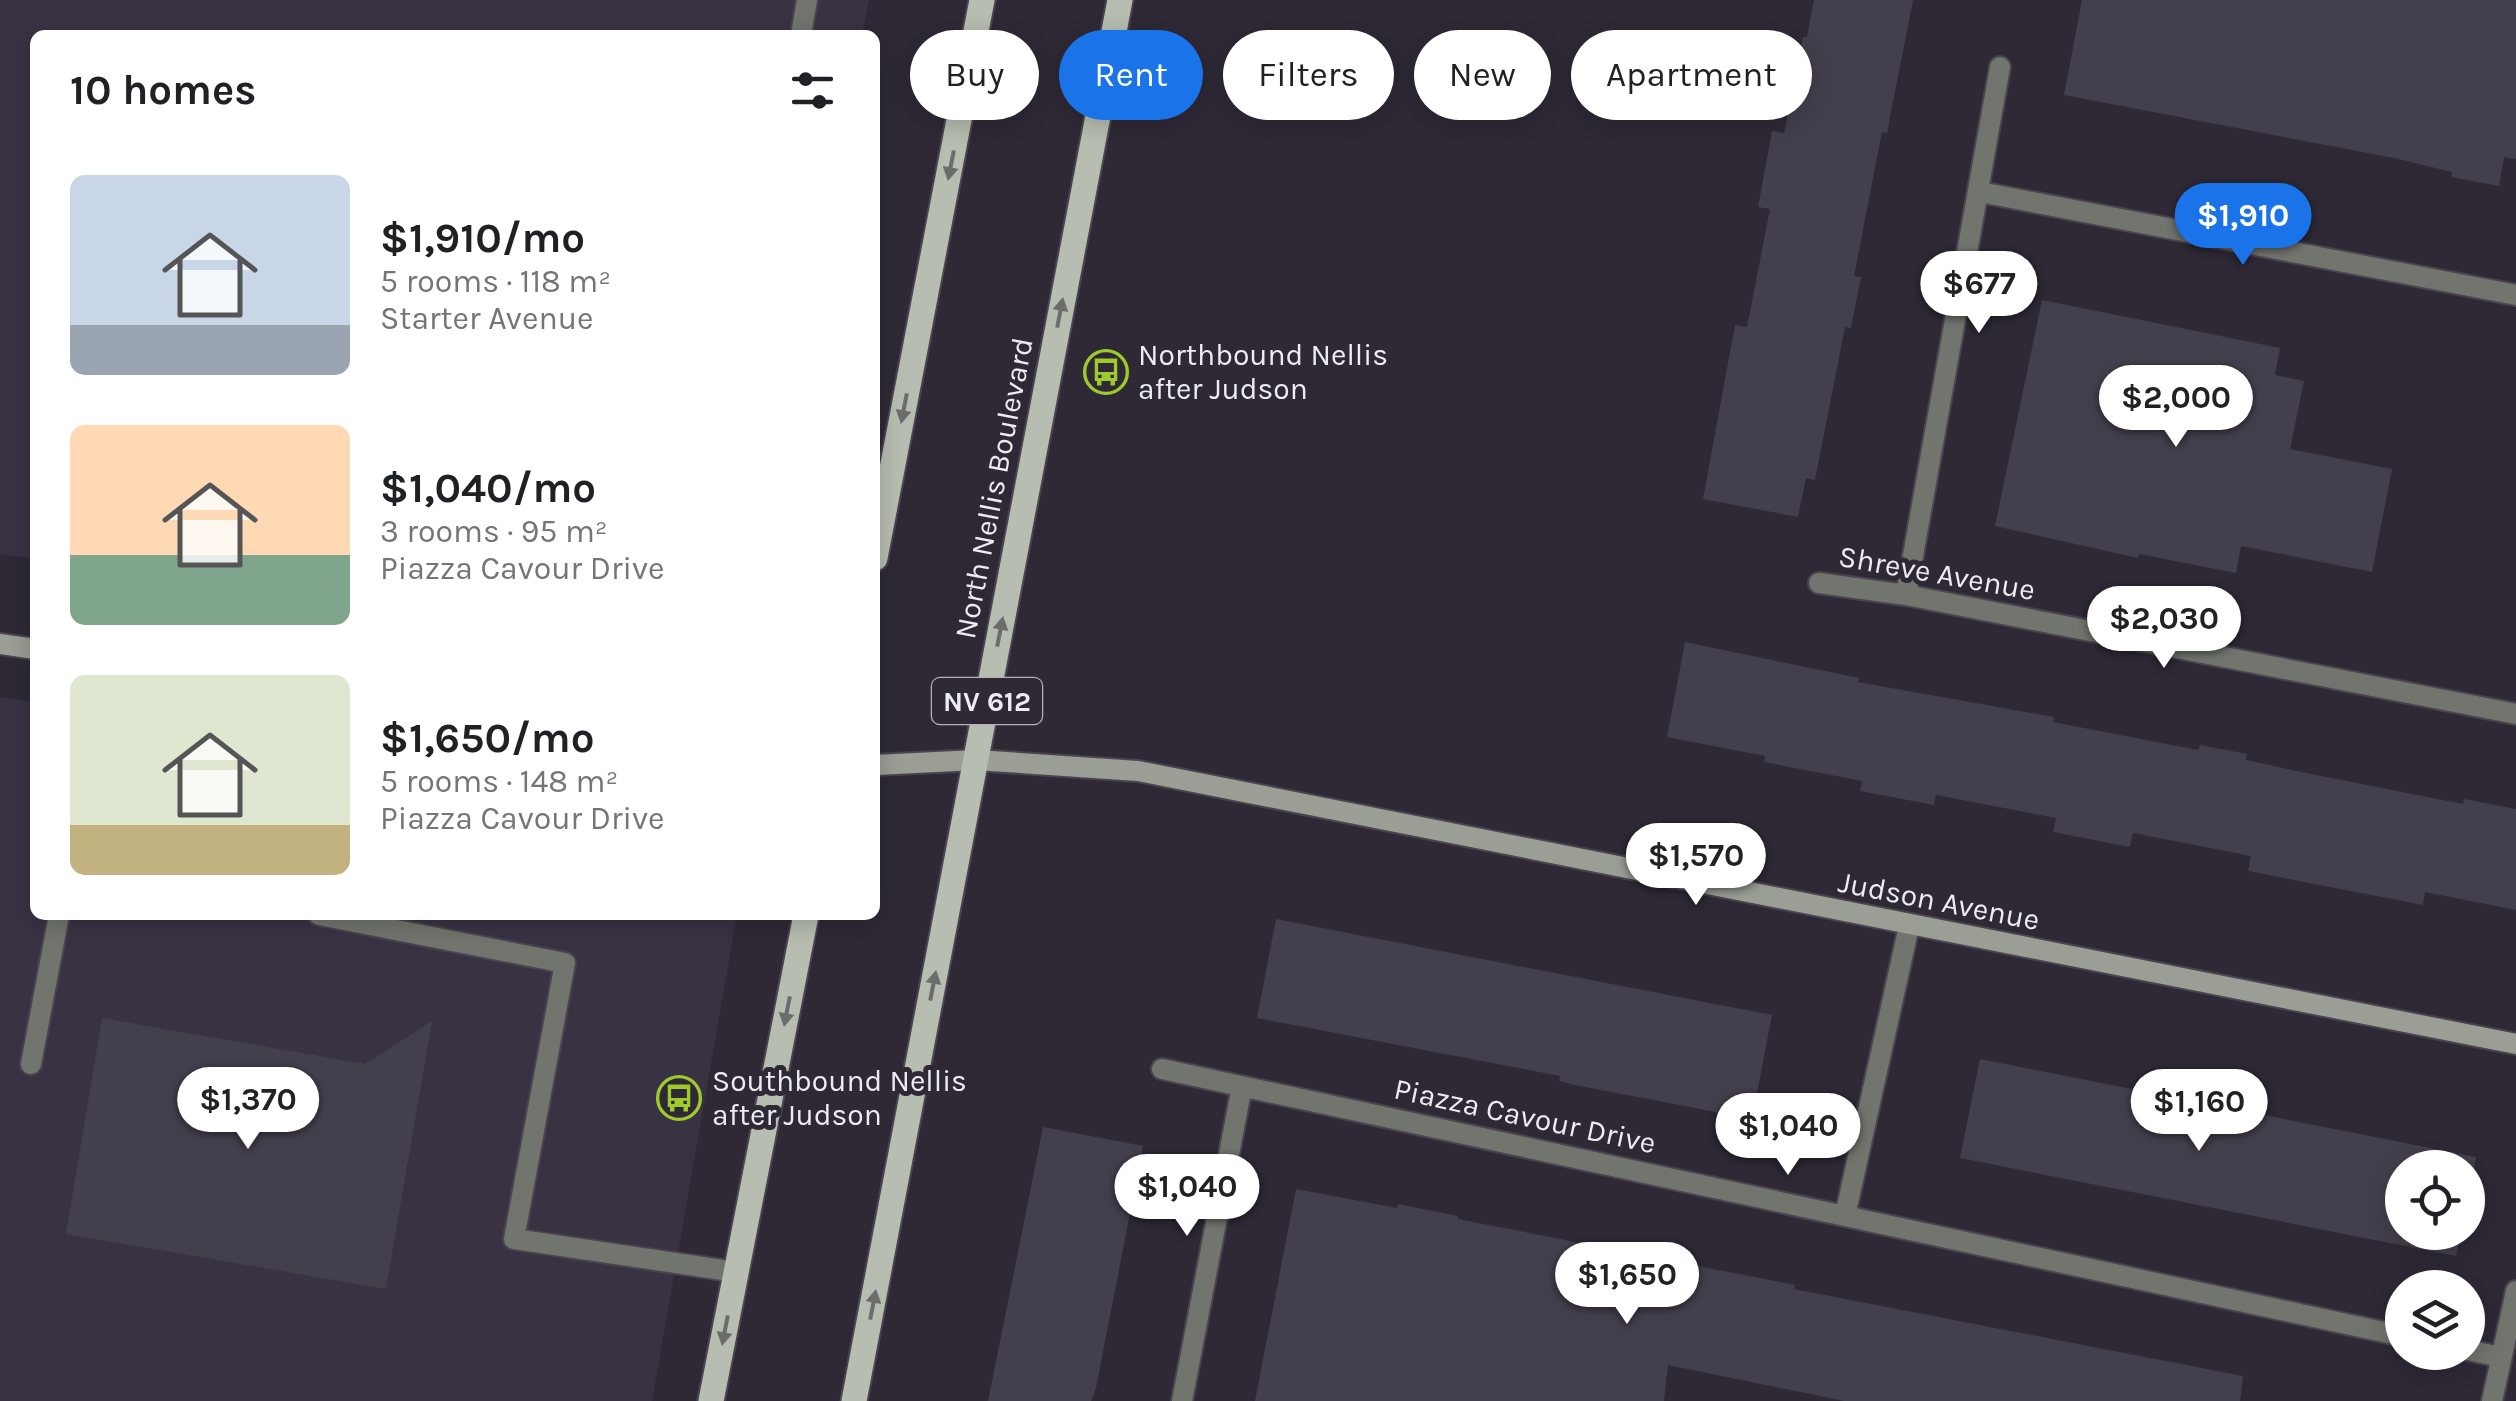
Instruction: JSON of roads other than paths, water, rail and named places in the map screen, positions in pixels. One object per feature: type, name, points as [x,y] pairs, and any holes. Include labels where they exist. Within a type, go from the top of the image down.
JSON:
[{"type":"main road","points":[[880,532],[982,0]]},
{"type":"main road","name":"North Nellis Boulevard","points":[[854,1401],[1120,0]]},
{"type":"main road","points":[[711,1401],[805,920]]},
{"type":"street","points":[[802,30],[807,0]]},
{"type":"street","points":[[1906,595],[2000,68]]},
{"type":"street","points":[[1980,192],[2516,296]]},
{"type":"street","name":"Shreve Avenue","points":[[1819,583],[1906,595],[2516,714]]},
{"type":"street","points":[[0,644],[30,648]]},
{"type":"street","name":"Judson Avenue","points":[[880,765],[976,760],[1138,772],[2516,1044]]},
{"type":"street","points":[[30,1064],[59,920]]},
{"type":"street","points":[[345,920],[565,963],[514,1240],[736,1272]]},
{"type":"street","points":[[1845,1216],[1908,926]]},
{"type":"street","name":"Piazza Cavour Drive","points":[[1162,1069],[2385,1332]]},
{"type":"street","points":[[1182,1401],[1242,1086]]},
{"type":"street","points":[[2492,1401],[2516,1291]]},
{"type":"street","points":[[2485,1354],[2500,1357]]},
{"type":"place","name":"Northbound Nellis after Judson","points":[[1106,372]]},
{"type":"place","name":"Southbound Nellis after Judson","points":[[679,1098]]}]
